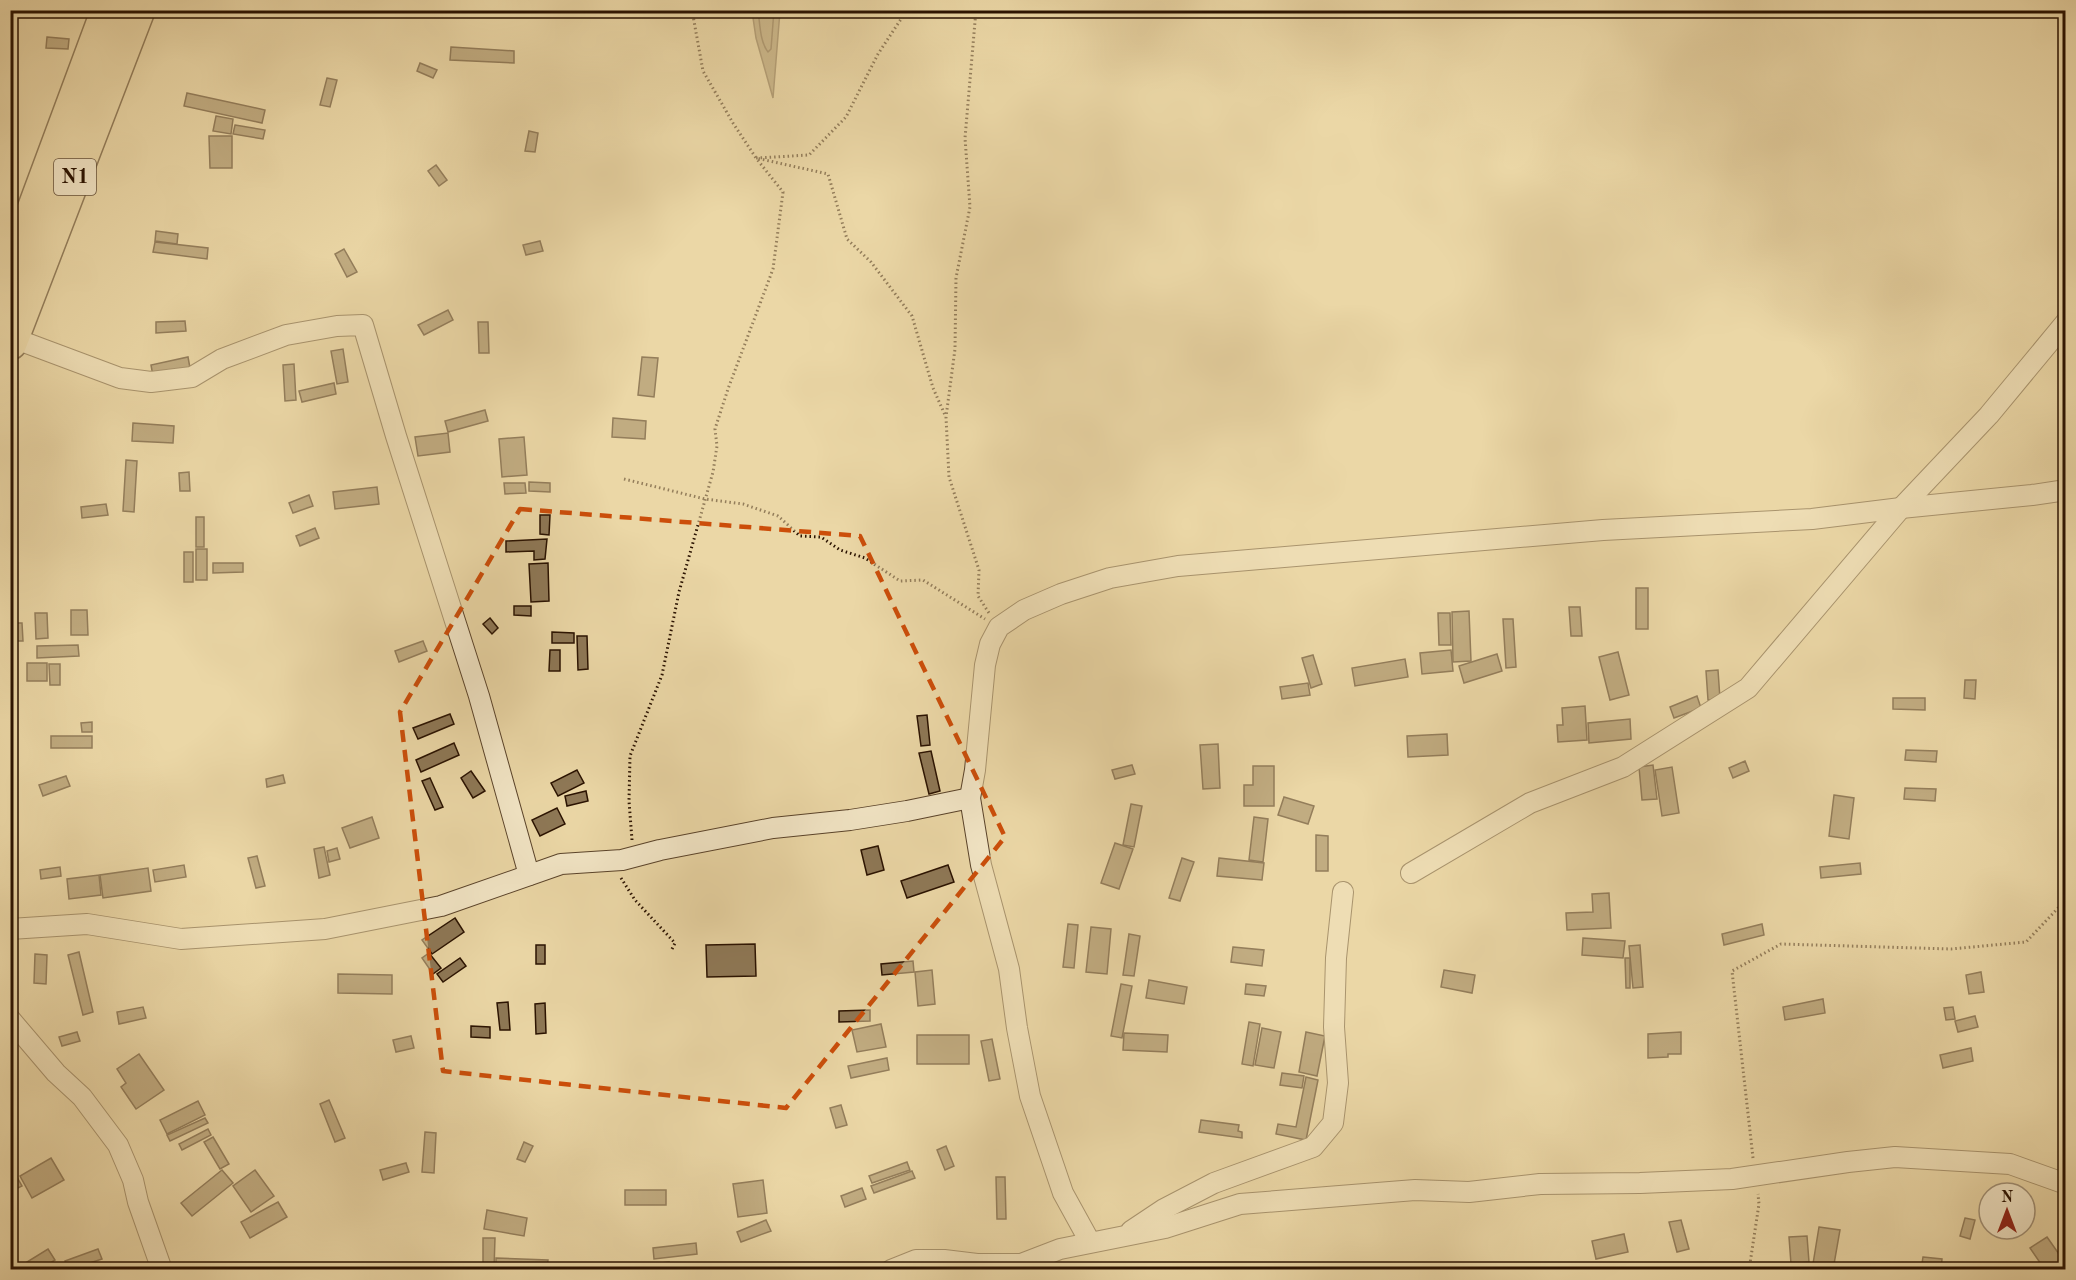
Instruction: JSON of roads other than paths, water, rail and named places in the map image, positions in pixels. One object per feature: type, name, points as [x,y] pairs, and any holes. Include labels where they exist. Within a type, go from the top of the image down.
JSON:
[{"type":"highway","name":"N1","points":[[10,274],[108,10]]},
{"type":"highway","name":"N1","points":[[12,340],[138,10]]},
{"type":"street","points":[[1411,873],[1530,803],[1623,767],[1748,688],[1901,508],[1989,415],[2066,322]]},
{"type":"street","points":[[12,340],[120,378],[151,382],[192,376],[222,359],[286,335],[337,326],[363,325],[479,696],[529,875]]},
{"type":"street","points":[[1090,1242],[1063,1193],[1030,1096],[1009,969],[981,865],[970,798],[975,770],[985,664],[990,644],[999,627],[1024,610],[1061,594],[1110,578],[1178,566],[1603,530],[1812,519],[2066,490]]},
{"type":"street","points":[[10,928],[87,924],[181,939],[325,929],[441,906],[561,864],[622,860],[660,850],[773,828],[862,818],[970,798]]},
{"type":"street","points":[[1124,1235],[1164,1209],[1214,1183],[1313,1147],[1333,1123],[1338,1083],[1334,1027],[1336,958],[1343,892]]},
{"type":"street","points":[[10,1019],[56,1073],[82,1097],[118,1145],[133,1180],[138,1202],[162,1269]]},
{"type":"street","points":[[891,1269],[916,1260],[1021,1263],[1060,1249],[1165,1228],[1240,1204],[1415,1190],[1469,1192],[1540,1184],[1732,1179],[1895,1157],[2010,1164],[2066,1184]]},
{"type":"water","points":[[752,11],[780,11],[773,98],[756,38]]}]
